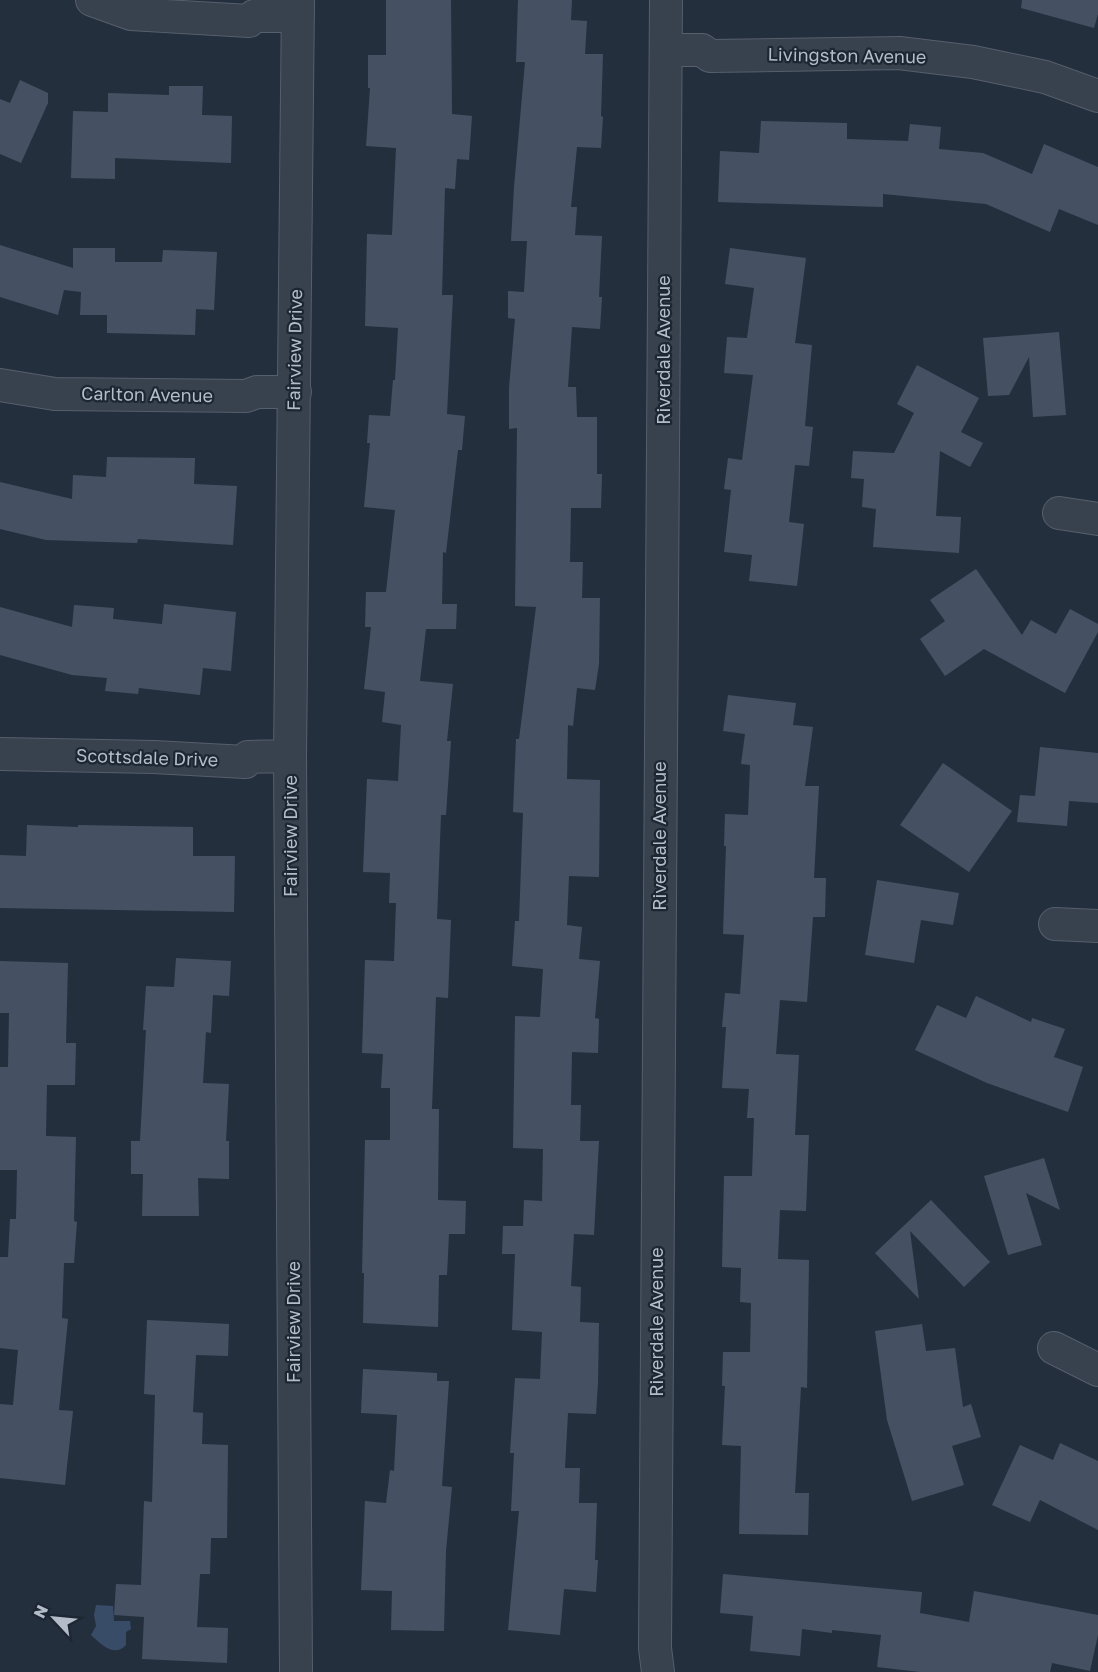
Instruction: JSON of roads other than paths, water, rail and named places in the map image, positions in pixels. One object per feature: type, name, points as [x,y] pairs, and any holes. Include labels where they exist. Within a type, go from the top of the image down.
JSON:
[{"type":"street","points":[[92,0],[131,14],[249,21],[254,16],[298,8]]},
{"type":"street","name":"Riverdale Avenue","points":[[658,1672],[655,1648],[666,0]]},
{"type":"street","name":"Fairview Drive","points":[[296,1672],[290,756],[298,8]]},
{"type":"street","name":"Livingston Avenue","points":[[666,50],[702,50],[710,56],[899,53],[973,62],[1045,77],[1098,96]]},
{"type":"street","name":"Carlton Avenue","points":[[0,385],[56,394],[246,396],[257,392],[295,392]]},
{"type":"street","points":[[1059,513],[1098,519]]},
{"type":"street","name":"Scottsdale Drive","points":[[0,753],[245,762],[248,756],[290,756]]},
{"type":"street","points":[[1055,924],[1098,926]]},
{"type":"street","points":[[1054,1348],[1098,1370]]},
{"type":"water","points":[[96,1605],[113,1606],[114,1621],[130,1621],[131,1629],[126,1632],[126,1645],[121,1649],[112,1650],[91,1635],[96,1626],[94,1615]]}]
